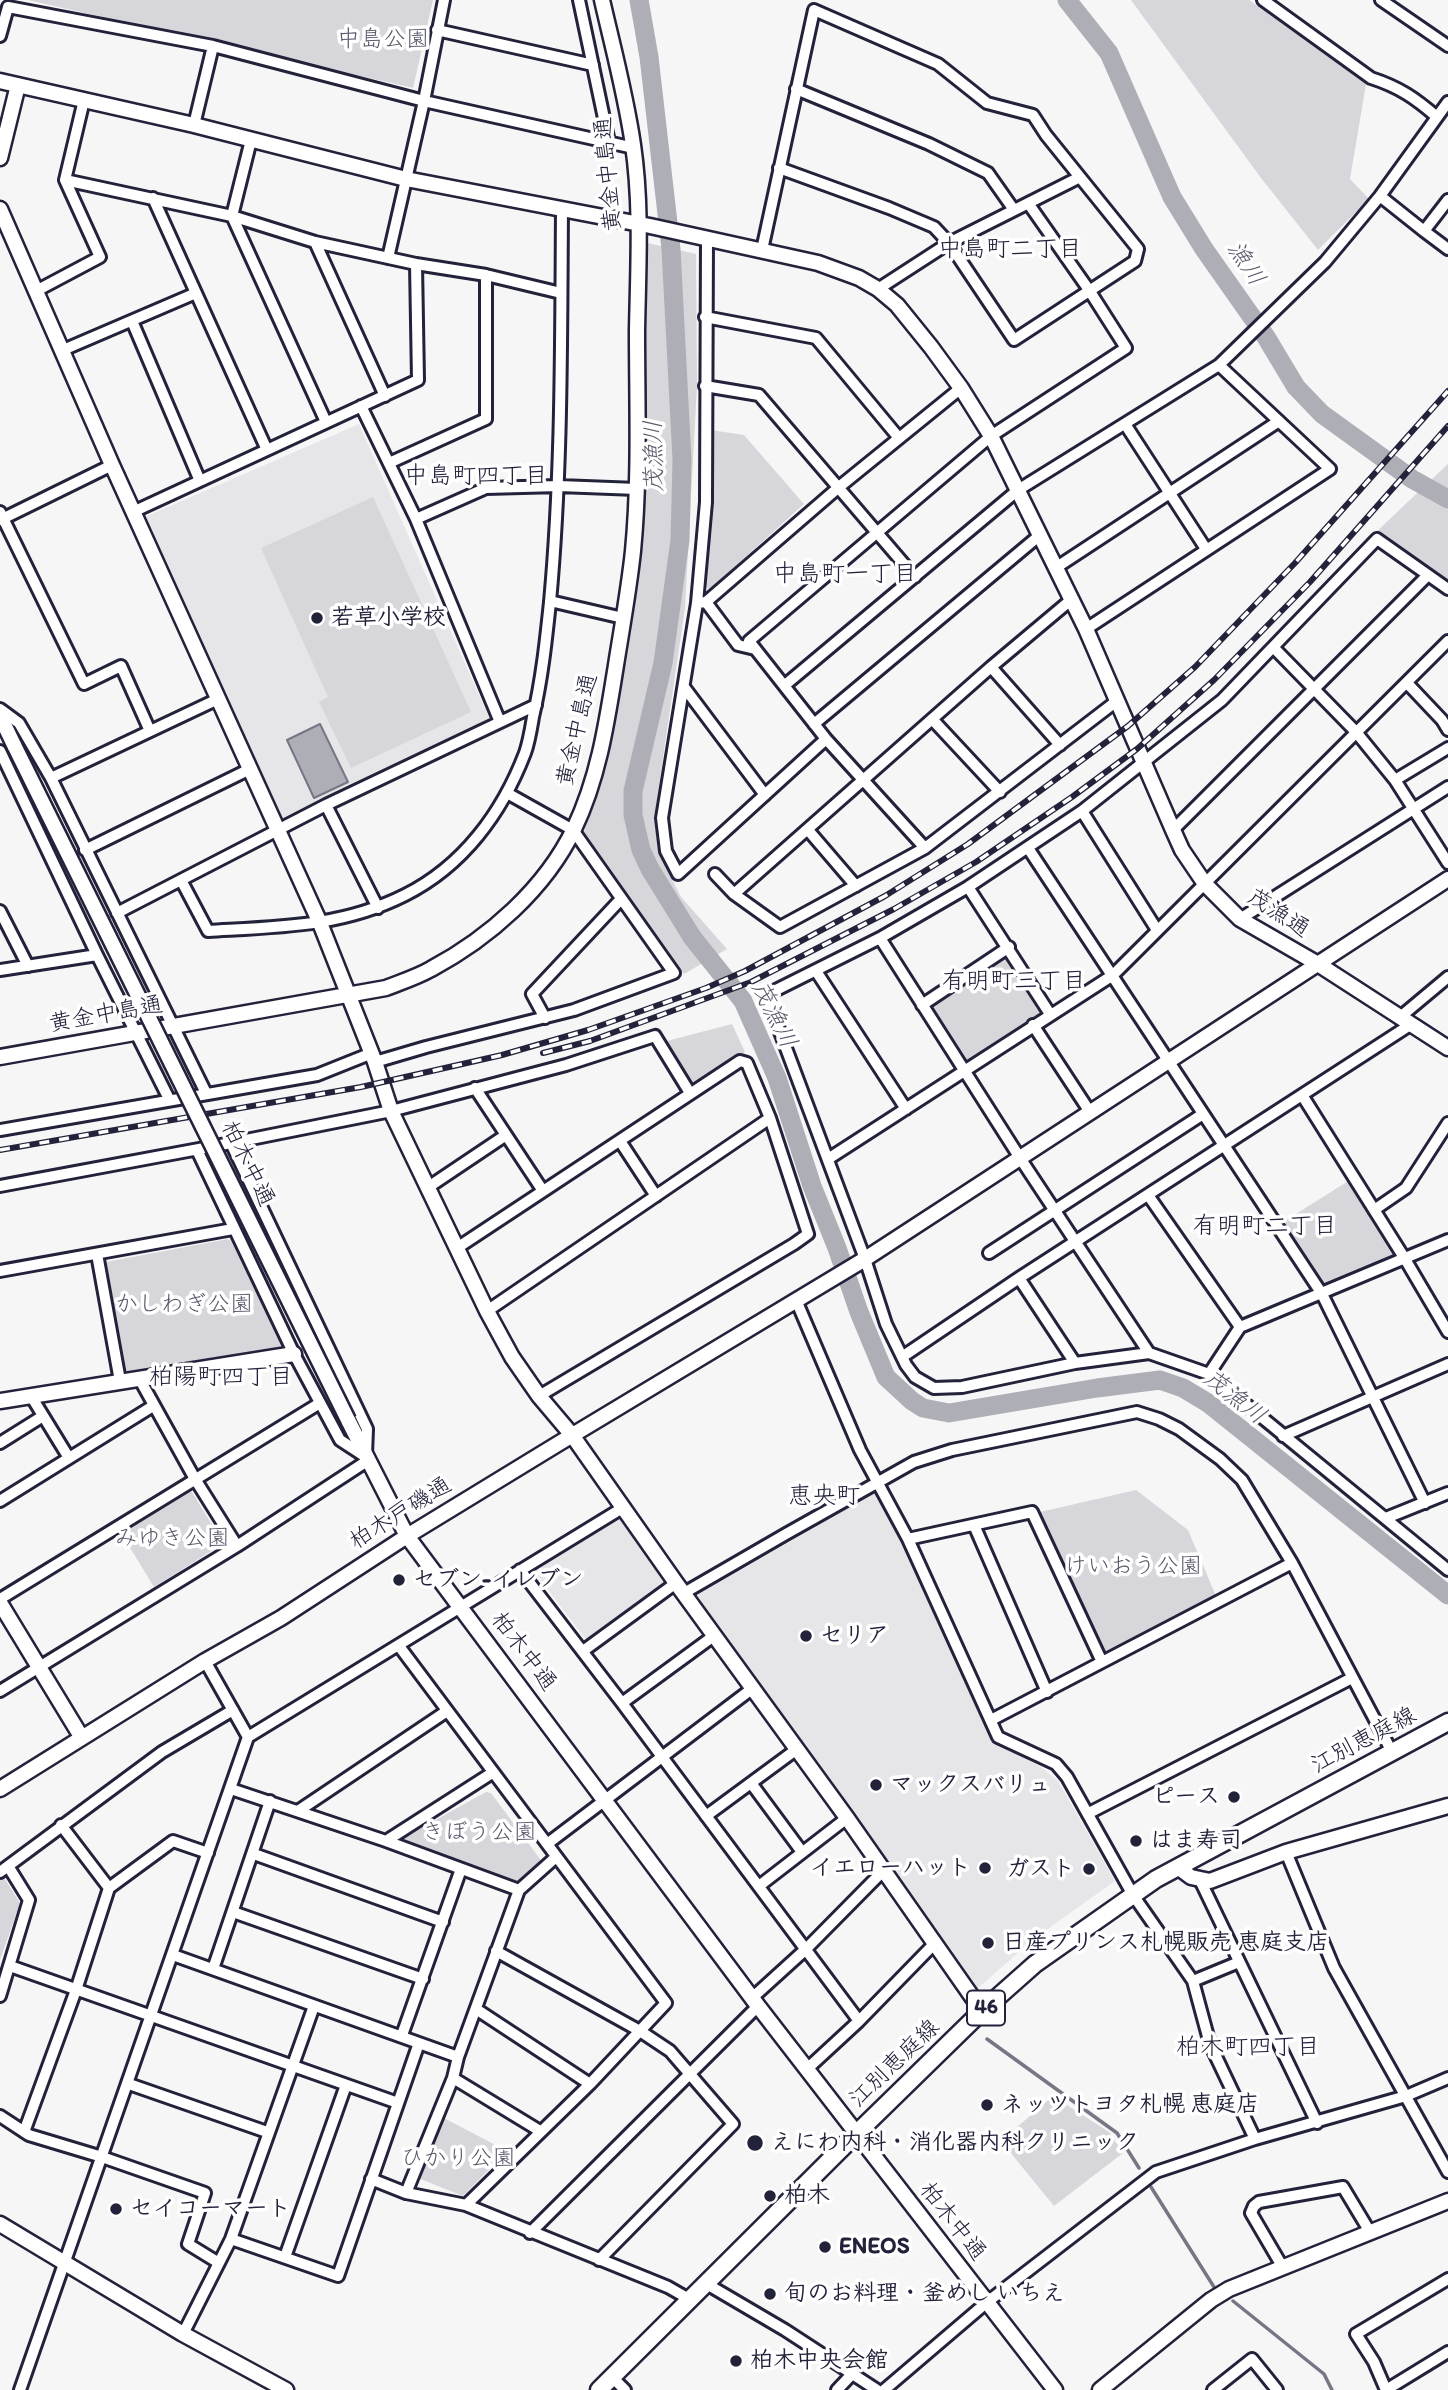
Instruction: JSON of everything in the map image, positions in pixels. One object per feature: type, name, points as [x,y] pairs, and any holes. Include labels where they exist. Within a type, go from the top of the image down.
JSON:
[{"type":"main road","name":"江別恵庭線","points":[[599,2390],[856,2134],[982,2011],[1035,1964],[1133,1895],[1179,1867],[1448,1722]]},
{"type":"street","points":[[388,258],[444,0]]},
{"type":"street","points":[[579,0],[609,142]]},
{"type":"street","name":"黄金中島通","points":[[0,1057],[386,988],[429,970],[469,947],[499,923],[529,893],[573,830],[596,776],[608,718],[634,548],[644,225],[624,94],[602,0]]},
{"type":"street","points":[[1263,0],[1371,78],[1391,84],[1409,94],[1437,117]]},
{"type":"street","points":[[1381,0],[1448,46]]},
{"type":"street","points":[[0,36],[8,7],[213,46],[424,101],[634,148]]},
{"type":"street","points":[[762,250],[779,168],[796,89],[814,10],[937,64],[987,103],[1033,115],[1138,249],[1135,261],[1014,340],[949,243],[934,227],[779,168]]},
{"type":"street","points":[[437,30],[593,65]]},
{"type":"street","points":[[194,125],[213,46]]},
{"type":"street","name":"茂漁通","points":[[0,81],[194,125],[406,179],[762,250],[825,265],[859,278],[878,289],[910,320],[961,388],[991,436],[1086,629],[1182,850],[1205,884],[1240,919],[1318,964],[1448,1048]]},
{"type":"street","points":[[0,157],[18,85]]},
{"type":"street","points":[[796,89],[929,144],[988,173],[1014,210]]},
{"type":"street","points":[[36,291],[100,257],[65,180],[84,100]]},
{"type":"street","points":[[786,685],[1018,490],[1219,365],[1325,262],[1380,196],[1448,103]]},
{"type":"street","points":[[251,140],[232,216],[326,422]]},
{"type":"street","points":[[878,289],[949,243],[1080,177]]},
{"type":"street","points":[[65,180],[232,216],[315,242],[416,264],[486,275],[561,293]]},
{"type":"street","points":[[1380,196],[1448,249]]},
{"type":"street","points":[[153,198],[267,450]]},
{"type":"street","points":[[1424,231],[1448,200]]},
{"type":"street","points":[[925,848],[826,739],[749,641],[991,436],[1126,348],[1028,203]]},
{"type":"street","points":[[0,209],[112,466],[135,511],[320,923],[391,1111],[487,1311],[512,1357],[624,1507],[982,2011]]},
{"type":"street","points":[[181,880],[208,931],[320,923],[378,908],[435,877],[460,855],[485,828],[507,793],[526,750],[536,705],[547,637],[554,564],[559,486],[562,210]]},
{"type":"street","points":[[707,239],[706,502],[701,603],[662,818],[666,851],[678,874],[826,739]]},
{"type":"street","points":[[315,242],[385,396]]},
{"type":"street","points":[[135,511],[418,380],[416,264]]},
{"type":"street","points":[[389,463],[486,419],[486,275]]},
{"type":"street","points":[[63,350],[196,293]]},
{"type":"street","points":[[705,317],[816,338],[899,438]]},
{"type":"street","points":[[132,321],[200,481]]},
{"type":"street","points":[[1086,629],[1330,469],[1219,365]]},
{"type":"street","points":[[705,386],[759,395],[915,577]]},
{"type":"street","points":[[701,603],[961,388]]},
{"type":"street","points":[[362,406],[416,519],[500,722]]},
{"type":"street","points":[[1057,567],[1279,421]]},
{"type":"street","points":[[1125,424],[1206,550]]},
{"type":"street","points":[[112,466],[1,517],[84,684],[121,666],[150,731]]},
{"type":"street","points":[[416,519],[486,488],[559,486],[636,489]]},
{"type":"street","points":[[814,724],[1040,535]]},
{"type":"street","points":[[1448,589],[1377,538],[1222,700],[1082,811],[968,887],[880,938],[772,992],[768,1000],[828,1159],[861,1262],[886,1324],[915,1377],[934,1388],[962,1387],[1075,1363],[1149,1353],[1209,1374],[1448,1570]]},
{"type":"street","points":[[1173,831],[1429,575]]},
{"type":"street","points":[[734,894],[1072,599]]},
{"type":"street","points":[[550,601],[623,618]]},
{"type":"street","points":[[701,603],[738,645],[755,649]]},
{"type":"street","points":[[828,1159],[1113,975],[1448,641]]},
{"type":"street","points":[[1274,648],[1356,732],[1395,780],[1448,863]]},
{"type":"street","points":[[991,667],[1060,745]]},
{"type":"street","points":[[1407,683],[1446,721]]},
{"type":"street","points":[[684,687],[765,795]]},
{"type":"street","points":[[51,778],[218,699]]},
{"type":"street","points":[[715,874],[734,894],[780,927],[925,848],[1118,700]]},
{"type":"street","points":[[117,913],[326,805],[536,705]]},
{"type":"street","points":[[0,709],[19,723],[51,778],[206,1093]]},
{"type":"street","name":"柏木中通","points":[[0,716],[407,1536],[755,2002],[1055,2390]]},
{"type":"street","points":[[932,719],[1000,792]]},
{"type":"street","points":[[1395,780],[1448,748]]},
{"type":"street","points":[[0,751],[4,770],[169,1099]]},
{"type":"street","points":[[86,850],[250,769]]},
{"type":"street","points":[[1240,919],[1448,787]]},
{"type":"street","points":[[0,1130],[317,1074],[574,1010],[674,973],[573,830],[507,793]]},
{"type":"street","points":[[326,805],[378,908]]},
{"type":"street","points":[[1082,811],[1157,930]]},
{"type":"street","points":[[808,830],[856,886]]},
{"type":"street","points":[[1028,848],[1322,1294],[1425,1503]]},
{"type":"street","name":"柏木戸磯通","points":[[0,1789],[205,1661],[281,1618],[407,1536],[572,1435],[861,1262],[1448,879]]},
{"type":"street","points":[[968,887],[1050,1014]]},
{"type":"street","points":[[544,1018],[531,994],[621,899]]},
{"type":"street","points":[[0,911],[28,966]]},
{"type":"street","points":[[880,938],[1020,1158],[1149,1353]]},
{"type":"street","points":[[922,1004],[1009,947]]},
{"type":"street","points":[[0,970],[97,955]]},
{"type":"street","points":[[816,971],[906,1110]]},
{"type":"street","points":[[902,1357],[1302,1095],[1405,1021],[1448,977]]},
{"type":"street","points":[[1033,1025],[1090,1112]]},
{"type":"street","points":[[0,1186],[391,1111],[566,1065],[655,1036],[690,1093]]},
{"type":"street","points":[[457,1248],[740,1061],[747,1063],[770,1118],[808,1234],[540,1396]]},
{"type":"street","points":[[475,1088],[543,1191]]},
{"type":"street","points":[[1302,1095],[1448,1332]]},
{"type":"street","points":[[989,1253],[1203,1114]]},
{"type":"street","points":[[487,1311],[770,1118]]},
{"type":"street","points":[[1374,1210],[1406,1188],[1448,1123]]},
{"type":"street","points":[[428,1188],[506,1135]]},
{"type":"street","points":[[620,1141],[656,1196]]},
{"type":"street","points":[[231,1143],[367,1429],[367,1459]]},
{"type":"street","points":[[197,1150],[294,1354],[340,1440],[367,1459]]},
{"type":"street","points":[[1148,1195],[1240,1327]]},
{"type":"street","points":[[0,1271],[233,1229]]},
{"type":"street","points":[[1209,1374],[1240,1327],[1448,1240]]},
{"type":"street","points":[[97,1254],[120,1381]]},
{"type":"street","points":[[1019,1278],[1075,1363]]},
{"type":"street","points":[[796,1300],[860,1450],[908,1539],[998,1737],[1056,1764],[1068,1777],[1133,1895],[1193,1981],[1210,2044],[1255,2139]]},
{"type":"street","points":[[0,1401],[294,1354]]},
{"type":"street","points":[[1283,1436],[1448,1364]]},
{"type":"street","points":[[139,1378],[195,1479],[237,1546]]},
{"type":"street","points":[[31,1396],[69,1458]]},
{"type":"street","points":[[82,1738],[0,1601],[320,1403]]},
{"type":"street","points":[[0,1501],[153,1406]]},
{"type":"street","points":[[583,1651],[680,1588],[914,1462],[952,1450],[1137,1412],[1180,1429],[1242,1480],[1292,1563],[1392,1752]]},
{"type":"street","points":[[0,1443],[43,1416]]},
{"type":"street","points":[[0,1692],[237,1546],[367,1459]]},
{"type":"street","points":[[1386,1518],[1448,1493]]},
{"type":"street","points":[[20,2390],[248,1737],[624,1507]]},
{"type":"street","points":[[908,1539],[1032,1512],[1102,1662]]},
{"type":"street","points":[[974,1525],[1047,1692]]},
{"type":"street","points":[[991,1720],[1292,1563]]},
{"type":"street","points":[[520,1570],[859,2021]]},
{"type":"street","points":[[622,1703],[715,1635]]},
{"type":"street","points":[[399,1646],[666,2003],[590,2084],[466,2206]]},
{"type":"street","points":[[205,1661],[248,1737]]},
{"type":"street","points":[[1089,1814],[1352,1678]]},
{"type":"street","points":[[547,1844],[753,1688]]},
{"type":"street","points":[[0,1996],[29,1900],[4,1869],[162,1752],[233,1710]]},
{"type":"street","points":[[298,1811],[447,1711]]},
{"type":"street","points":[[706,1816],[797,1749]]},
{"type":"street","points":[[386,1841],[492,1773]]},
{"type":"street","points":[[751,1783],[802,1852]]},
{"type":"street","points":[[231,1789],[386,1841],[519,1890]]},
{"type":"street","points":[[213,1969],[270,1801]]},
{"type":"street","points":[[1179,1867],[1191,1878],[1210,1881],[1286,1852],[1448,1806]]},
{"type":"street","points":[[759,1885],[847,1818]]},
{"type":"street","points":[[61,1825],[109,1888]]},
{"type":"street","points":[[24,2132],[76,1990],[109,1888],[173,1841],[208,1853]]},
{"type":"street","points":[[1286,1852],[1334,1968],[1448,2172]]},
{"type":"street","points":[[254,1853],[443,1922]]},
{"type":"street","points":[[406,2193],[453,2078],[458,2057],[519,1890],[556,1857]]},
{"type":"street","points":[[402,2035],[461,1869]]},
{"type":"street","points":[[530,2233],[690,2074],[755,2002],[883,1871]]},
{"type":"street","points":[[1200,1880],[1317,2123]]},
{"type":"street","points":[[233,1912],[423,1979]]},
{"type":"street","points":[[807,2069],[859,2021],[934,1943]]},
{"type":"street","points":[[496,1951],[640,2031],[670,2051],[733,2124],[599,2260]]},
{"type":"street","points":[[173,1955],[458,2057]]},
{"type":"street","points":[[1193,1981],[1239,1962]]},
{"type":"street","points":[[10,1966],[398,2103]]},
{"type":"street","points":[[183,2334],[231,2239],[314,2006]]},
{"type":"street","points":[[476,2009],[590,2084]]},
{"type":"street","points":[[231,2239],[338,2276],[419,2043]]},
{"type":"street","points":[[453,2078],[540,2132]]},
{"type":"street","points":[[884,2390],[890,2382],[986,2303],[1156,2172],[1255,2139],[1406,2096],[1448,2078]]},
{"type":"street","points":[[129,2084],[267,2132]]},
{"type":"street","points":[[285,2257],[345,2085]]},
{"type":"street","points":[[0,2116],[24,2132],[205,2193],[188,2244],[219,2263]]},
{"type":"street","points":[[371,2179],[406,2193],[466,2206],[668,2287],[689,2299]]},
{"type":"street","points":[[1282,2266],[1251,2213],[1259,2202],[1343,2187],[1370,2232]]},
{"type":"street","points":[[1100,2390],[1211,2300],[1229,2289],[1448,2201]]},
{"type":"street","points":[[0,2224],[183,2334],[286,2390]]},
{"type":"street","points":[[1448,2278],[1356,2334],[1374,2362],[1386,2390],[1448,2352]]},
{"type":"street","points":[[705,2283],[877,2390]]},
{"type":"street","points":[[1213,2390],[1252,2359],[1277,2390]]},
{"type":"street","points":[[837,2390],[853,2373]]},
{"type":"street","points":[[612,2377],[625,2390]]},
{"type":"shaded area","name":"若草小学校","points":[[359,424],[490,720],[349,785],[279,824],[145,517]]},
{"type":"shaded area","points":[[320,724],[348,782],[314,798],[287,740]]},
{"type":"shaded area","points":[[880,1490],[991,1740],[1041,1767],[1058,1781],[1115,1881],[1035,1938],[978,1988],[973,1987],[694,1597]]},
{"type":"shaded area","points":[[618,1516],[665,1581],[586,1640],[534,1571]]},
{"type":"green space","name":"中島公園","points":[[28,0],[433,0],[413,88]]},
{"type":"green space","points":[[1131,0],[1249,0],[1366,84],[1350,179],[1369,199],[1318,250],[1261,178]]},
{"type":"green space","points":[[643,242],[696,254],[697,386],[685,608],[654,819],[659,853],[681,897],[727,949],[684,974],[583,835],[601,776],[613,720],[640,557]]},
{"type":"green space","points":[[711,430],[744,435],[804,504],[710,589],[707,588]]},
{"type":"green space","points":[[1448,464],[1448,583],[1375,533]]},
{"type":"green space","points":[[373,497],[471,712],[351,768],[319,702],[328,697],[261,548]]},
{"type":"green space","points":[[1008,955],[1043,1012],[967,1061],[930,1005]]},
{"type":"green space","points":[[732,1024],[745,1052],[690,1087],[663,1042]]},
{"type":"green space","points":[[1350,1180],[1393,1246],[1393,1254],[1321,1284],[1283,1222]]},
{"type":"green space","name":"かしわぎ公園","points":[[228,1239],[282,1344],[280,1347],[125,1375],[106,1262]]},
{"type":"green space","name":"けいおう公園","points":[[1136,1490],[1188,1530],[1216,1596],[1102,1653],[1040,1512]]},
{"type":"green space","name":"みゆき公園","points":[[188,1491],[192,1492],[222,1541],[221,1545],[154,1587],[121,1533]]},
{"type":"green space","name":"きぼう公園","points":[[486,1792],[491,1793],[540,1859],[540,1862],[517,1881],[404,1842],[403,1838]]},
{"type":"green space","points":[[3,1876],[20,1903],[0,1960],[0,1878]]},
{"type":"green space","points":[[1053,2096],[1109,2132],[1123,2153],[1054,2206],[1001,2141]]},
{"type":"green space","name":"ひかり公園","points":[[442,2117],[507,2151],[463,2196],[418,2178]]},
{"type":"waterway","name":"茂漁川","points":[[639,0],[649,57],[671,249],[682,460],[680,540],[663,663],[633,791],[633,815],[641,850],[650,869],[692,937],[743,1001],[777,1078],[812,1186],[886,1377],[923,1408],[949,1413],[1160,1380],[1183,1388],[1208,1403],[1448,1595]]},
{"type":"waterway","name":"漁川","points":[[1067,0],[1109,53],[1172,197],[1204,249],[1266,337],[1296,387],[1322,414],[1412,479],[1448,499]]},
{"type":"waterway","points":[[987,2039],[1117,2133],[1139,2168]]},
{"type":"waterway","points":[[1151,2187],[1214,2287]]},
{"type":"waterway","points":[[1233,2301],[1324,2374],[1332,2390]]},
{"type":"railway","points":[[0,1150],[361,1087],[502,1055],[588,1030],[706,988],[745,971],[885,896],[968,844],[1128,726],[1195,667],[1295,563],[1448,391]]},
{"type":"railway","points":[[543,1053],[590,1041],[751,982],[894,909],[976,862],[1072,797],[1137,749],[1214,680],[1310,582],[1448,426]]},
{"type":"place","name":"若草小学校","points":[[317,618]]},
{"type":"place","name":"セブン-イレブン","points":[[399,1580]]},
{"type":"place","name":"セリア","points":[[806,1636]]},
{"type":"place","name":"マックスバリュ","points":[[876,1785]]},
{"type":"place","name":"ピース","points":[[1234,1797]]},
{"type":"place","name":"はま寿司","points":[[1136,1841]]},
{"type":"place","name":"イエローハット","points":[[985,1868]]},
{"type":"place","name":"ガスト","points":[[1089,1869]]},
{"type":"place","name":"日産プリンス札幌販売 恵庭支店","points":[[988,1943]]},
{"type":"place","name":"ネッツトヨタ札幌 恵庭店","points":[[987,2105]]},
{"type":"place","name":"えにわ内科・消化器内科クリニック","points":[[755,2143]]},
{"type":"place","name":"柏木","points":[[770,2196]]},
{"type":"place","name":"セイコーマート","points":[[116,2209]]},
{"type":"place","name":"ENEOS","points":[[825,2247]]},
{"type":"place","name":"旬のお料理・釜めし いちえ","points":[[770,2294]]},
{"type":"place","name":"柏木中央会館","points":[[736,2361]]},
{"type":"district","name":"中島町二丁目","points":[[1010,250]]},
{"type":"district","name":"中島町四丁目","points":[[476,477]]},
{"type":"district","name":"中島町一丁目","points":[[845,575]]},
{"type":"district","name":"有明町三丁目","points":[[1014,982]]},
{"type":"district","name":"有明町二丁目","points":[[1265,1227]]},
{"type":"district","name":"柏陽町四丁目","points":[[221,1378]]},
{"type":"district","name":"恵央町","points":[[824,1497]]},
{"type":"district","name":"柏木町四丁目","points":[[1248,2048]]}]
